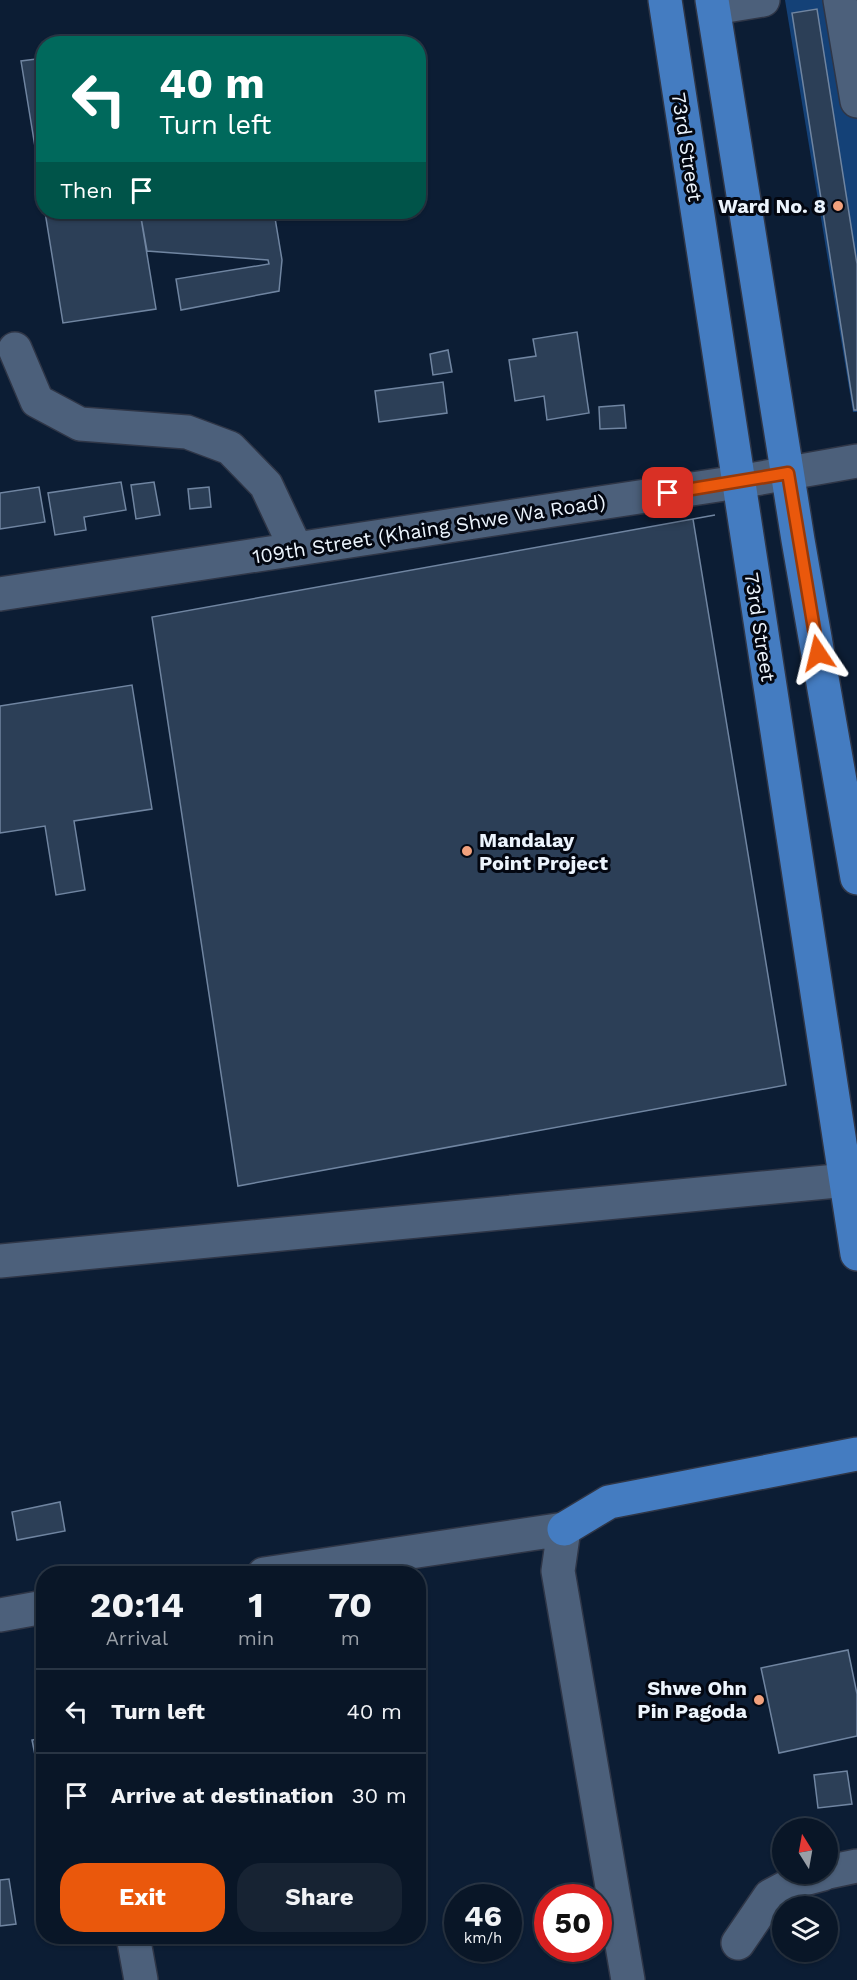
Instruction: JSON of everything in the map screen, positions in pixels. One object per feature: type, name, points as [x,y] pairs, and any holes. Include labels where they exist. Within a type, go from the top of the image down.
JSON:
[{"type":"main road","name":"73rd Street","points":[[665,0],[857,1254]]},
{"type":"main road","points":[[713,4],[788,473],[857,878]]},
{"type":"main road","points":[[564,1529],[609,1502],[857,1454]]},
{"type":"street","points":[[713,4],[763,0]]},
{"type":"street","points":[[840,0],[857,101]]},
{"type":"street","points":[[15,349],[37,401],[80,424],[187,432],[230,448],[266,485],[296,549]]},
{"type":"street","name":"109th Street (Khaing Shwe Wa Road)","points":[[0,594],[738,482],[857,461]]},
{"type":"street","points":[[0,1261],[847,1180]]},
{"type":"street","points":[[317,1566],[564,1529],[558,1571],[628,1980]]},
{"type":"street","points":[[0,1615],[36,1608]]},
{"type":"street","points":[[838,1870],[857,1866]]},
{"type":"street","points":[[738,1943],[770,1896],[794,1884]]},
{"type":"street","points":[[135,1944],[141,1980]]},
{"type":"shaded area","name":"Ward No. 8","points":[[785,0],[857,0],[857,412],[853,412]]},
{"type":"building","points":[[817,9],[857,264],[857,410],[854,410],[792,13]]},
{"type":"building","points":[[36,59],[36,153],[21,61]]},
{"type":"building","points":[[46,219],[141,219],[156,309],[63,323]]},
{"type":"building","points":[[141,219],[275,219],[282,260],[279,291],[181,310],[176,279],[269,264],[268,260],[147,251]]},
{"type":"building","points":[[577,332],[589,413],[547,420],[544,396],[515,401],[509,360],[536,356],[533,339]]},
{"type":"building","points":[[448,350],[452,372],[433,375],[430,354]]},
{"type":"building","points":[[443,382],[447,413],[379,422],[375,391]]},
{"type":"building","points":[[624,405],[626,428],[600,429],[599,407]]},
{"type":"building","points":[[121,482],[126,510],[84,517],[86,530],[55,535],[48,493]]},
{"type":"building","points":[[154,482],[160,515],[136,519],[131,485]]},
{"type":"building","points":[[39,487],[45,522],[0,529],[0,493]]},
{"type":"building","points":[[209,487],[211,507],[190,509],[188,489]]},
{"type":"building","name":"Mandalay Point Project","points":[[715,515],[693,519],[786,1085],[238,1186],[152,617]]},
{"type":"building","points":[[132,685],[152,809],[74,821],[85,890],[56,895],[45,826],[0,833],[0,706]]},
{"type":"building","points":[[60,1502],[65,1531],[17,1540],[12,1512]]},
{"type":"building","points":[[848,1650],[857,1694],[857,1736],[779,1753],[761,1668]]},
{"type":"building","points":[[36,1739],[36,1755],[35,1755],[32,1740]]},
{"type":"building","points":[[847,1771],[852,1804],[818,1808],[814,1775]]},
{"type":"building","points":[[9,1879],[16,1924],[0,1926],[0,1880]]},
{"type":"place","name":"Ward No. 8","points":[[838,206]]},
{"type":"place","name":"Mandalay Point Project","points":[[467,851]]},
{"type":"place","name":"Shwe Ohn Pin Pagoda","points":[[759,1700]]},
{"type":"route","points":[[668,493],[788,473],[818,653]]}]
